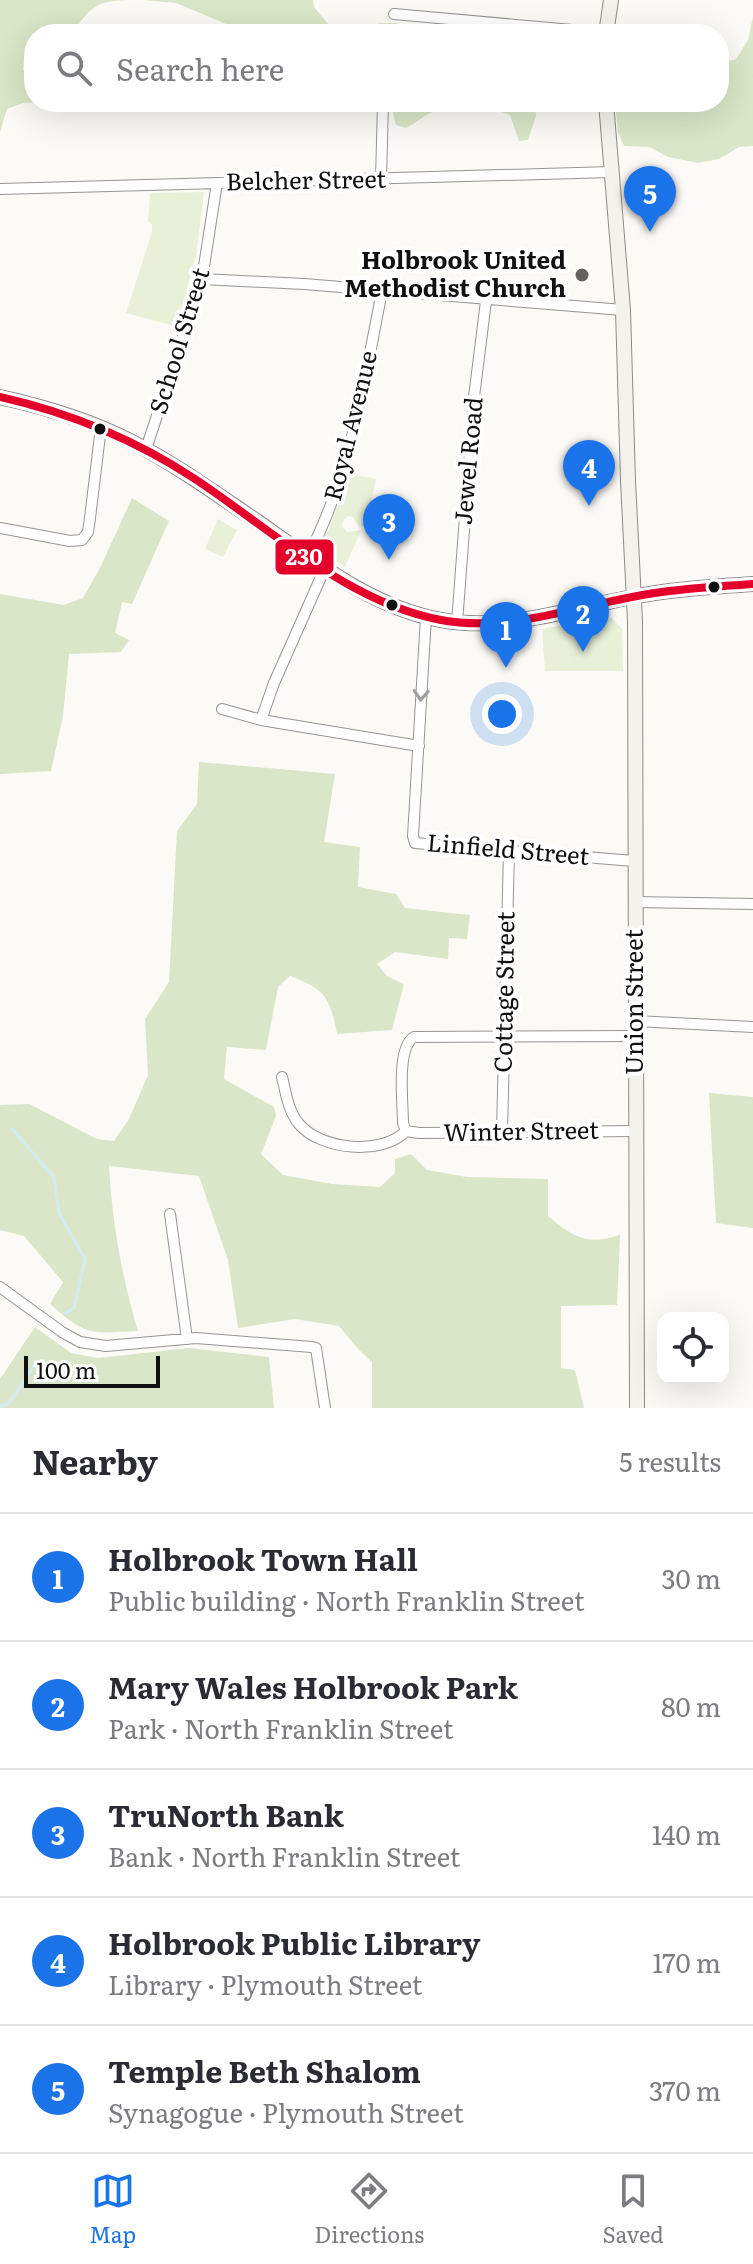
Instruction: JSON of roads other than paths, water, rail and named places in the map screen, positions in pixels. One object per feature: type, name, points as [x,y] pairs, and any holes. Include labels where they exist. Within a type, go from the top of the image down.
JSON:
[{"type":"main road","points":[[607,24],[611,0]]},
{"type":"main road","name":"Union Street","points":[[607,112],[623,310],[633,596],[637,1408]]},
{"type":"main road","points":[[0,397],[101,427],[146,449],[325,568],[384,602],[426,617],[457,623],[517,620],[633,596],[753,584]]},
{"type":"street","points":[[394,14],[506,24]]},
{"type":"street","points":[[381,180],[383,112]]},
{"type":"street","name":"Belcher Street","points":[[0,189],[612,172]]},
{"type":"street","name":"School Street","points":[[146,449],[202,279],[217,183]]},
{"type":"street","points":[[202,279],[304,284],[623,310]]},
{"type":"street","name":"Royal Avenue","points":[[308,556],[327,520],[351,442],[382,291]]},
{"type":"street","name":"Jewel Road","points":[[457,623],[474,397],[486,301]]},
{"type":"street","points":[[0,528],[70,541],[82,540],[88,532],[101,427]]},
{"type":"street","points":[[261,720],[325,568]]},
{"type":"street","name":"Linfield Street","points":[[426,617],[415,843],[634,861]]},
{"type":"street","points":[[222,709],[261,720],[419,746]]},
{"type":"street","name":"Cottage Street","points":[[502,1131],[509,852]]},
{"type":"street","points":[[634,902],[753,904]]},
{"type":"street","points":[[282,1077],[293,1117],[300,1126],[321,1140],[344,1145],[383,1145],[393,1142],[406,1131],[403,1123],[403,1067],[404,1046],[409,1039],[635,1028],[753,1027]]},
{"type":"street","name":"Winter Street","points":[[406,1131],[636,1131]]},
{"type":"street","points":[[170,1214],[187,1339]]},
{"type":"street","points":[[0,1287],[80,1342],[106,1346],[187,1339],[227,1340],[316,1348],[325,1408]]},
{"type":"waterway","points":[[12,1129],[54,1177],[59,1213],[85,1259],[74,1308],[65,1313]]},
{"type":"waterway","points":[[0,1407],[10,1402],[35,1364]]},
{"type":"place","name":"Temple Beth Shalom","points":[[650,232]]},
{"type":"place","name":"Holbrook United Methodist Church","points":[[582,275]]},
{"type":"place","name":"Holbrook Public Library","points":[[589,506]]},
{"type":"place","name":"TruNorth Bank","points":[[389,560]]},
{"type":"place","name":"Mary Wales Holbrook Park","points":[[583,652]]},
{"type":"place","name":"Holbrook Town Hall","points":[[506,668]]}]
